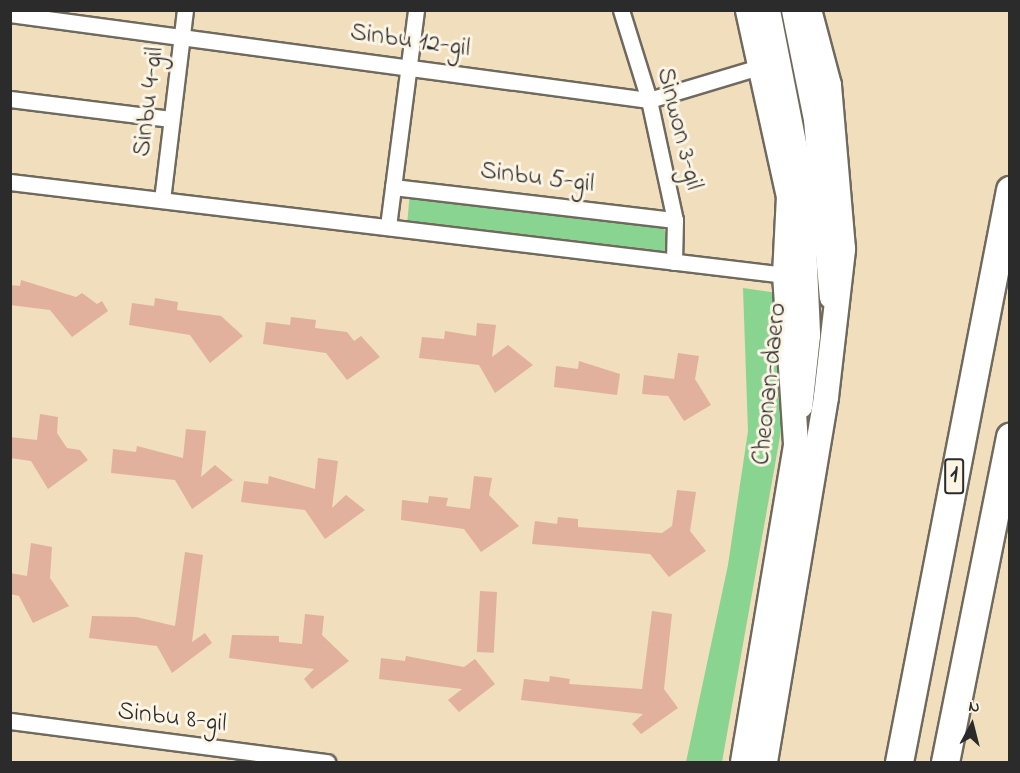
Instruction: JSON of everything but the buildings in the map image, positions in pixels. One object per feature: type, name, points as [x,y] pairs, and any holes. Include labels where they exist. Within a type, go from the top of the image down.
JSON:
[{"type":"highway","name":"1","points":[[899,762],[1010,190]]},
{"type":"highway","name":"1","points":[[945,762],[1010,436]]},
{"type":"main road","points":[[748,10],[789,197],[785,275],[796,444]]},
{"type":"main road","name":"Cheonan-daero","points":[[743,762],[796,444],[809,335],[809,273],[792,108],[769,10]]},
{"type":"main road","name":"Cheonan-daero","points":[[765,762],[826,397],[830,295],[825,202],[792,10]]},
{"type":"main road","points":[[808,10],[829,85],[841,190],[843,259],[826,397]]},
{"type":"street","name":"Sinbu 4-gil","points":[[162,200],[185,10]]},
{"type":"street","points":[[388,226],[416,10]]},
{"type":"street","name":"Sinwon 3-gil","points":[[621,10],[649,100],[675,220],[674,262]]},
{"type":"street","name":"Sinbu 12-gil","points":[[10,14],[408,65],[649,100],[762,66]]},
{"type":"street","points":[[10,99],[171,119]]},
{"type":"street","points":[[10,182],[785,275]]},
{"type":"street","name":"Sinbu 5-gil","points":[[393,187],[675,220]]},
{"type":"street","name":"Sinbu 8-gil","points":[[10,721],[327,762]]},
{"type":"green space","points":[[410,192],[663,225],[671,251],[667,256],[407,225]]},
{"type":"green space","points":[[743,288],[778,293],[781,431],[722,762],[686,762],[728,565],[748,431]]}]
